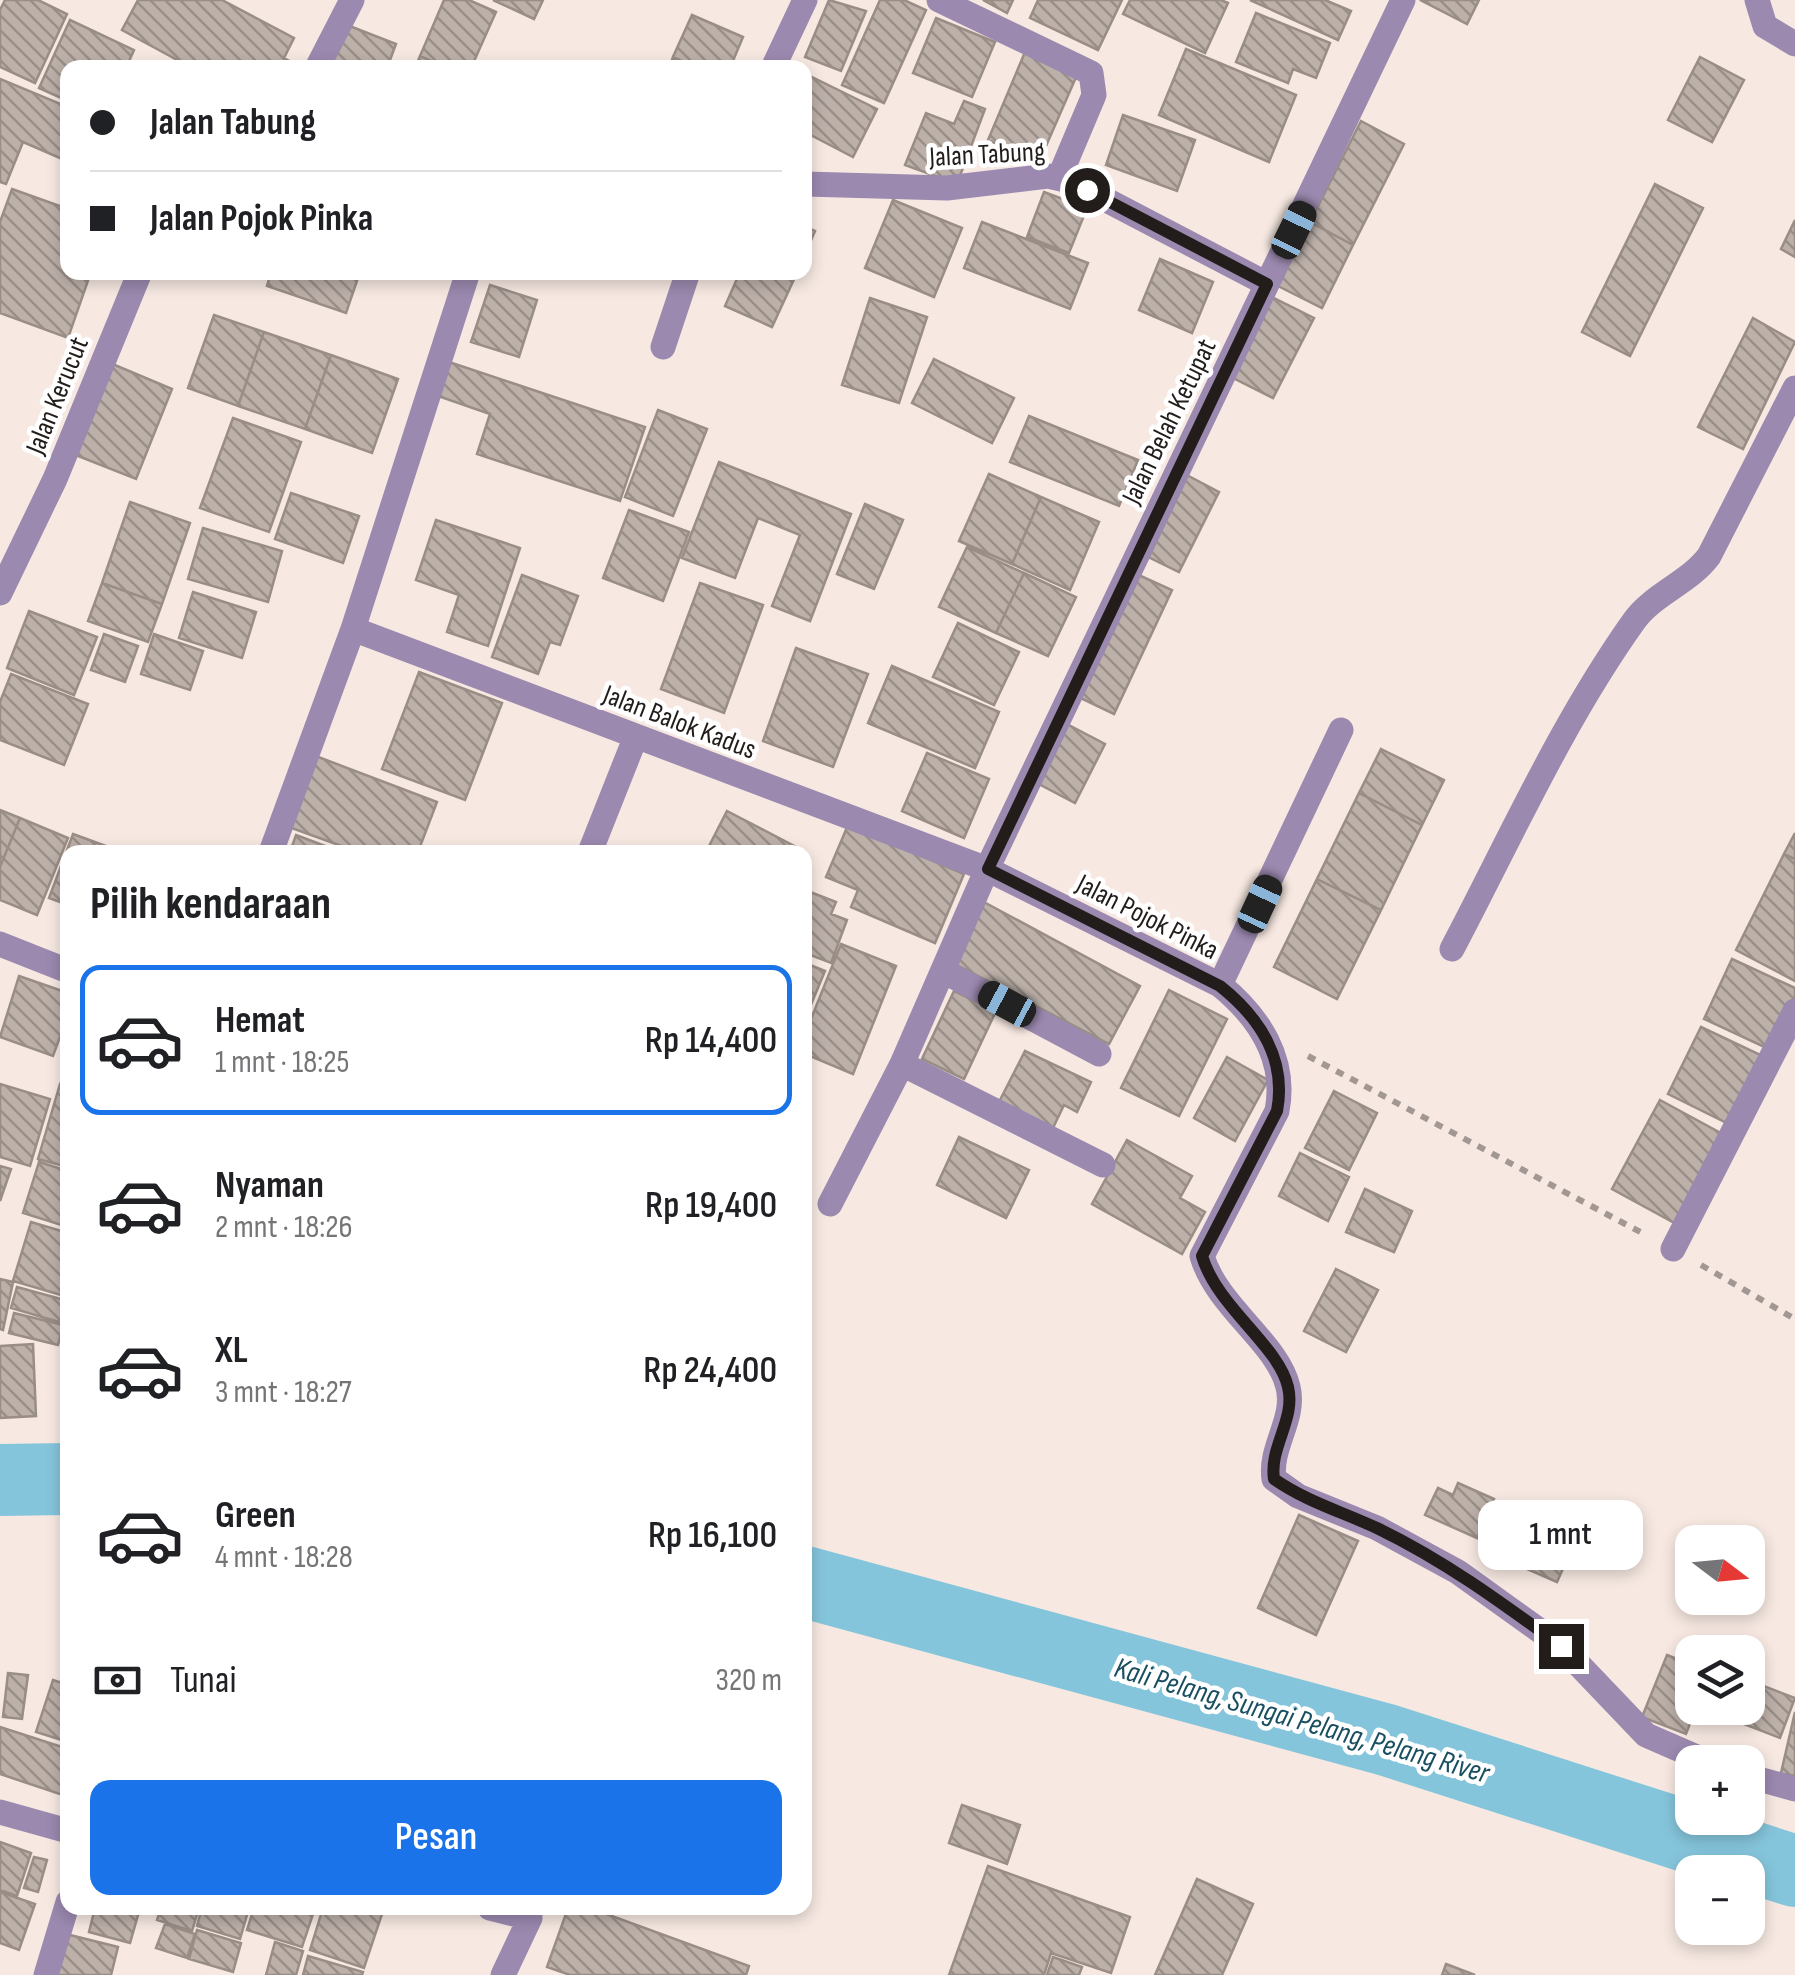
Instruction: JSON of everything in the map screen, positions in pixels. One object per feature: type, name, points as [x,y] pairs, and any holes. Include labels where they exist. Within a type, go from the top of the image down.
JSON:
[{"type":"street","points":[[321,60],[352,0]]},
{"type":"street","points":[[778,60],[806,0]]},
{"type":"street","points":[[939,0],[1091,74],[1094,95],[1059,178]]},
{"type":"street","name":"Jalan Belah Ketupat","points":[[830,1204],[902,1064],[988,869],[1403,0]]},
{"type":"street","points":[[1757,0],[1764,26],[1795,44]]},
{"type":"street","name":"Jalan Tabung","points":[[812,184],[946,188],[1059,178],[1267,284]]},
{"type":"street","name":"Jalan Kerucut","points":[[0,593],[55,479],[137,280]]},
{"type":"street","points":[[274,845],[353,628],[465,280]]},
{"type":"street","points":[[663,347],[685,280]]},
{"type":"street","points":[[1452,949],[1588,692],[1638,616],[1697,572],[1709,556],[1795,388]]},
{"type":"street","name":"Jalan Balok Kadus","points":[[353,628],[988,869]]},
{"type":"street","points":[[1220,986],[1341,730]]},
{"type":"street","points":[[593,845],[636,736]]},
{"type":"street","name":"Jalan Pojok Pinka","points":[[988,869],[1220,986],[1249,1009],[1263,1032],[1281,1089],[1277,1111],[1202,1256],[1208,1279],[1285,1376],[1290,1407],[1272,1465],[1274,1479],[1298,1496],[1377,1528],[1458,1572],[1561,1646],[1646,1736],[1675,1748]]},
{"type":"street","points":[[0,944],[60,968]]},
{"type":"street","points":[[945,972],[1099,1054]]},
{"type":"street","points":[[1673,1249],[1795,1011]]},
{"type":"street","points":[[902,1064],[1103,1165]]},
{"type":"street","points":[[1765,1781],[1795,1789]]},
{"type":"street","points":[[0,1812],[60,1828]]},
{"type":"street","points":[[46,1975],[64,1915]]},
{"type":"street","points":[[503,1975],[531,1915]]},
{"type":"path","points":[[1263,1032],[1673,1249],[1795,1319]]},
{"type":"building","points":[[5,0],[38,0],[67,14],[35,83],[0,67],[0,10]]},
{"type":"building","points":[[138,0],[222,0],[294,38],[284,58],[288,60],[177,60],[122,30]]},
{"type":"building","points":[[444,0],[469,0],[496,12],[475,60],[429,60],[420,56]]},
{"type":"building","points":[[493,0],[543,0],[534,19]]},
{"type":"building","points":[[829,0],[866,11],[841,71],[805,57]]},
{"type":"building","points":[[880,0],[904,0],[926,10],[884,103],[842,85]]},
{"type":"building","points":[[983,0],[1013,0],[1007,13]]},
{"type":"building","points":[[1038,0],[1122,0],[1098,50],[1030,18]]},
{"type":"building","points":[[1130,0],[1228,3],[1205,53],[1123,14]]},
{"type":"building","points":[[1250,0],[1325,0],[1351,11],[1338,40]]},
{"type":"building","points":[[1420,0],[1479,0],[1467,24]]},
{"type":"building","points":[[1256,13],[1330,43],[1316,78],[1293,69],[1288,83],[1236,62]]},
{"type":"building","points":[[692,15],[743,37],[733,60],[673,57]]},
{"type":"building","points":[[936,18],[995,42],[972,97],[913,73]]},
{"type":"building","points":[[70,20],[134,50],[130,60],[60,60],[60,97],[39,88]]},
{"type":"building","points":[[347,25],[396,44],[390,60],[333,60]]},
{"type":"building","points":[[1186,49],[1296,95],[1269,162],[1159,115]]},
{"type":"building","points":[[1025,52],[1077,75],[1039,162],[988,140]]},
{"type":"building","points":[[1700,57],[1744,80],[1712,142],[1668,120]]},
{"type":"building","points":[[812,77],[877,109],[853,157],[812,136]]},
{"type":"building","points":[[0,79],[60,104],[60,158],[23,142],[6,184],[0,182]]},
{"type":"building","points":[[964,101],[985,109],[957,184],[905,165],[926,113],[954,124]]},
{"type":"building","points":[[1123,115],[1195,140],[1177,191],[1106,165]]},
{"type":"building","points":[[1361,121],[1404,144],[1353,245],[1310,222]]},
{"type":"building","points":[[1655,184],[1703,208],[1630,356],[1582,332]]},
{"type":"building","points":[[12,189],[60,206],[60,280],[88,280],[68,338],[0,313],[0,222]]},
{"type":"building","points":[[1044,192],[1087,208],[1069,253],[1027,237]]},
{"type":"building","points":[[893,200],[962,228],[934,297],[865,268]]},
{"type":"building","points":[[1795,220],[1795,257],[1781,249]]},
{"type":"building","points":[[982,222],[1088,263],[1070,309],[964,268]]},
{"type":"building","points":[[1310,222],[1353,245],[1322,308],[1278,286]]},
{"type":"building","points":[[1160,259],[1213,282],[1192,333],[1139,310]]},
{"type":"building","points":[[269,280],[357,280],[346,313],[267,286]]},
{"type":"building","points":[[736,280],[794,280],[772,327],[725,306]]},
{"type":"building","points":[[490,285],[537,300],[519,357],[471,342]]},
{"type":"building","points":[[1270,296],[1314,318],[1273,398],[1229,376]]},
{"type":"building","points":[[870,298],[927,317],[899,403],[842,385]]},
{"type":"building","points":[[214,315],[264,332],[238,406],[188,388]]},
{"type":"building","points":[[1753,318],[1795,342],[1743,449],[1698,427]]},
{"type":"building","points":[[264,332],[331,355],[305,429],[238,406]]},
{"type":"building","points":[[331,355],[398,379],[372,453],[305,429]]},
{"type":"building","points":[[934,359],[1014,398],[992,443],[912,403]]},
{"type":"building","points":[[446,361],[645,427],[620,501],[477,454],[490,414],[435,395]]},
{"type":"building","points":[[110,363],[172,389],[136,479],[73,454]]},
{"type":"building","points":[[658,410],[707,429],[673,516],[625,497]]},
{"type":"building","points":[[1029,416],[1138,460],[1119,506],[1010,462]]},
{"type":"building","points":[[233,418],[301,442],[269,532],[200,508]]},
{"type":"building","points":[[719,462],[851,514],[810,621],[772,606],[800,535],[758,518],[735,578],[682,558]]},
{"type":"building","points":[[1181,472],[1219,492],[1179,572],[1140,553]]},
{"type":"building","points":[[989,474],[1041,497],[1012,564],[959,541]]},
{"type":"building","points":[[291,493],[359,516],[343,563],[275,539]]},
{"type":"building","points":[[1041,497],[1099,522],[1070,590],[1012,564]]},
{"type":"building","points":[[130,502],[190,523],[162,604],[102,583]]},
{"type":"building","points":[[865,504],[903,520],[874,589],[837,574]]},
{"type":"building","points":[[629,510],[689,532],[663,601],[603,578]]},
{"type":"building","points":[[436,520],[520,548],[488,646],[447,632],[459,595],[416,580]]},
{"type":"building","points":[[203,528],[282,551],[268,602],[188,579]]},
{"type":"building","points":[[967,547],[1024,573],[996,633],[939,607]]},
{"type":"building","points":[[1132,572],[1172,590],[1114,714],[1074,695]]},
{"type":"building","points":[[1024,573],[1076,597],[1048,656],[996,633]]},
{"type":"building","points":[[522,575],[578,596],[560,645],[550,642],[538,674],[492,657]]},
{"type":"building","points":[[102,583],[162,604],[148,642],[88,621]]},
{"type":"building","points":[[700,583],[763,605],[724,713],[661,689]]},
{"type":"building","points":[[193,592],[256,612],[242,658],[179,638]]},
{"type":"building","points":[[29,611],[97,637],[74,695],[7,668]]},
{"type":"building","points":[[958,623],[1019,652],[994,705],[933,677]]},
{"type":"building","points":[[104,634],[138,646],[125,682],[91,670]]},
{"type":"building","points":[[154,634],[203,651],[190,690],[141,674]]},
{"type":"building","points":[[796,648],[868,674],[833,767],[763,741]]},
{"type":"building","points":[[892,666],[999,712],[975,768],[868,723]]},
{"type":"building","points":[[419,672],[502,703],[465,800],[382,769]]},
{"type":"building","points":[[11,674],[88,704],[64,765],[0,740],[0,702]]},
{"type":"building","points":[[1065,723],[1105,744],[1075,803],[1035,782]]},
{"type":"building","points":[[1381,749],[1444,780],[1422,825],[1359,793]]},
{"type":"building","points":[[927,753],[989,779],[964,838],[902,811]]},
{"type":"building","points":[[313,755],[437,802],[421,845],[339,845],[286,826]]},
{"type":"building","points":[[1359,793],[1422,825],[1381,910],[1317,879]]},
{"type":"building","points":[[0,810],[20,818],[0,867]]},
{"type":"building","points":[[727,811],[792,845],[710,845]]},
{"type":"building","points":[[20,818],[68,838],[65,845],[60,845],[60,858],[37,915],[0,900],[0,867]]},
{"type":"building","points":[[848,825],[964,874],[935,943],[851,907],[858,890],[826,877]]},
{"type":"building","points":[[1795,833],[1795,859],[1784,854]]},
{"type":"building","points":[[73,834],[103,845],[69,845]]},
{"type":"building","points":[[296,835],[322,845],[292,845]]},
{"type":"building","points":[[1784,854],[1795,859],[1795,981],[1736,950]]},
{"type":"building","points":[[60,869],[60,902],[49,898]]},
{"type":"building","points":[[1317,879],[1381,910],[1337,999],[1274,967]]},
{"type":"building","points":[[812,893],[836,902],[831,914],[847,920],[831,963],[812,956]]},
{"type":"building","points":[[982,901],[1140,986],[1109,1044],[953,963]]},
{"type":"building","points":[[841,944],[896,966],[853,1074],[812,1057],[812,1016]]},
{"type":"building","points":[[1732,959],[1795,988],[1795,998],[1771,1050],[1704,1019]]},
{"type":"building","points":[[812,966],[825,971],[812,1002]]},
{"type":"building","points":[[19,976],[60,990],[60,1037],[53,1056],[0,1037]]},
{"type":"building","points":[[1169,990],[1227,1019],[1179,1116],[1121,1088]]},
{"type":"building","points":[[954,991],[996,1011],[964,1079],[922,1059]]},
{"type":"building","points":[[1701,1027],[1767,1058],[1735,1127],[1668,1094]]},
{"type":"building","points":[[1025,1051],[1091,1082],[1077,1112],[1064,1105],[1051,1132],[997,1106]]},
{"type":"building","points":[[1227,1057],[1268,1080],[1235,1141],[1194,1118]]},
{"type":"building","points":[[0,1084],[50,1099],[30,1166],[0,1157]]},
{"type":"building","points":[[60,1084],[60,1165],[38,1159]]},
{"type":"building","points":[[1334,1091],[1377,1113],[1349,1170],[1305,1148]]},
{"type":"building","points":[[1660,1100],[1728,1137],[1680,1226],[1612,1189]]},
{"type":"building","points":[[959,1137],[1029,1170],[1006,1218],[937,1185]]},
{"type":"building","points":[[1127,1140],[1192,1176],[1180,1198],[1205,1212],[1182,1254],[1092,1204]]},
{"type":"building","points":[[1300,1153],[1349,1177],[1328,1221],[1279,1196]]},
{"type":"building","points":[[39,1162],[60,1169],[60,1225],[23,1213]]},
{"type":"building","points":[[0,1166],[11,1169],[0,1201]]},
{"type":"building","points":[[1365,1189],[1412,1211],[1394,1252],[1346,1232]]},
{"type":"building","points":[[31,1222],[60,1231],[60,1295],[13,1281]]},
{"type":"building","points":[[1336,1269],[1378,1290],[1346,1352],[1304,1331]]},
{"type":"building","points":[[0,1279],[13,1282],[3,1330],[0,1329]]},
{"type":"building","points":[[17,1287],[60,1299],[60,1322],[11,1308]]},
{"type":"building","points":[[14,1313],[60,1324],[58,1345],[9,1333]]},
{"type":"building","points":[[33,1344],[36,1416],[0,1418],[0,1346]]},
{"type":"building","points":[[1458,1483],[1494,1499],[1477,1538],[1425,1515],[1438,1488],[1453,1495]]},
{"type":"building","points":[[1515,1508],[1578,1535],[1557,1582],[1495,1555]]},
{"type":"building","points":[[1299,1515],[1358,1541],[1316,1635],[1258,1608]]},
{"type":"building","points":[[1667,1655],[1675,1658],[1675,1725],[1689,1725],[1686,1734],[1642,1717]]},
{"type":"building","points":[[8,1673],[28,1675],[22,1719],[3,1717]]},
{"type":"building","points":[[53,1680],[60,1682],[60,1740],[36,1732]]},
{"type":"building","points":[[1765,1687],[1795,1698],[1780,1738],[1746,1725],[1765,1725]]},
{"type":"building","points":[[1795,1712],[1795,1776],[1781,1773]]},
{"type":"building","points":[[0,1727],[60,1746],[60,1794],[0,1774]]},
{"type":"building","points":[[962,1805],[1020,1825],[1007,1864],[949,1843]]},
{"type":"building","points":[[0,1842],[31,1853],[17,1896],[0,1890]]},
{"type":"building","points":[[34,1857],[47,1860],[38,1892],[24,1888]]},
{"type":"building","points":[[988,1866],[1130,1917],[1111,1973],[1051,1953],[1044,1975],[949,1975]]},
{"type":"building","points":[[1197,1879],[1253,1904],[1222,1975],[1155,1975]]},
{"type":"building","points":[[0,1892],[35,1904],[19,1950],[0,1943]]},
{"type":"building","points":[[93,1915],[138,1915],[130,1943],[89,1932]]},
{"type":"building","points":[[159,1915],[197,1915],[192,1931],[157,1920]]},
{"type":"building","points":[[200,1915],[247,1915],[240,1939],[197,1926]]},
{"type":"building","points":[[252,1915],[313,1915],[302,1947],[247,1930]]},
{"type":"building","points":[[321,1915],[382,1915],[364,1968],[310,1950]]},
{"type":"building","points":[[566,1915],[609,1915],[749,1966],[746,1975],[570,1975],[547,1967]]},
{"type":"building","points":[[165,1924],[195,1934],[187,1958],[156,1948]]},
{"type":"building","points":[[197,1930],[241,1943],[233,1972],[189,1959]]},
{"type":"building","points":[[62,1933],[118,1947],[111,1975],[51,1975]]},
{"type":"building","points":[[275,1942],[303,1951],[296,1975],[266,1975]]},
{"type":"building","points":[[308,1956],[363,1972],[303,1975]]},
{"type":"building","points":[[1053,1957],[1082,1967],[1079,1975],[1047,1975]]},
{"type":"building","points":[[1446,1964],[1475,1975],[1442,1975]]},
{"type":"waterway","name":"Kali Pelang, Sungai Pelang, Pelang River","points":[[0,1480],[60,1479]]},
{"type":"waterway","name":"Kali Pelang, Sungai Pelang, Pelang River","points":[[812,1584],[1387,1740],[1795,1871]]},
{"type":"route","points":[[1087,190],[1267,284],[988,869],[1220,986],[1249,1009],[1263,1032],[1274,1056],[1281,1089],[1277,1111],[1205,1242],[1202,1256],[1208,1279],[1285,1376],[1290,1391],[1290,1407],[1272,1465],[1274,1479],[1298,1496],[1377,1528],[1458,1572],[1561,1646]]}]
